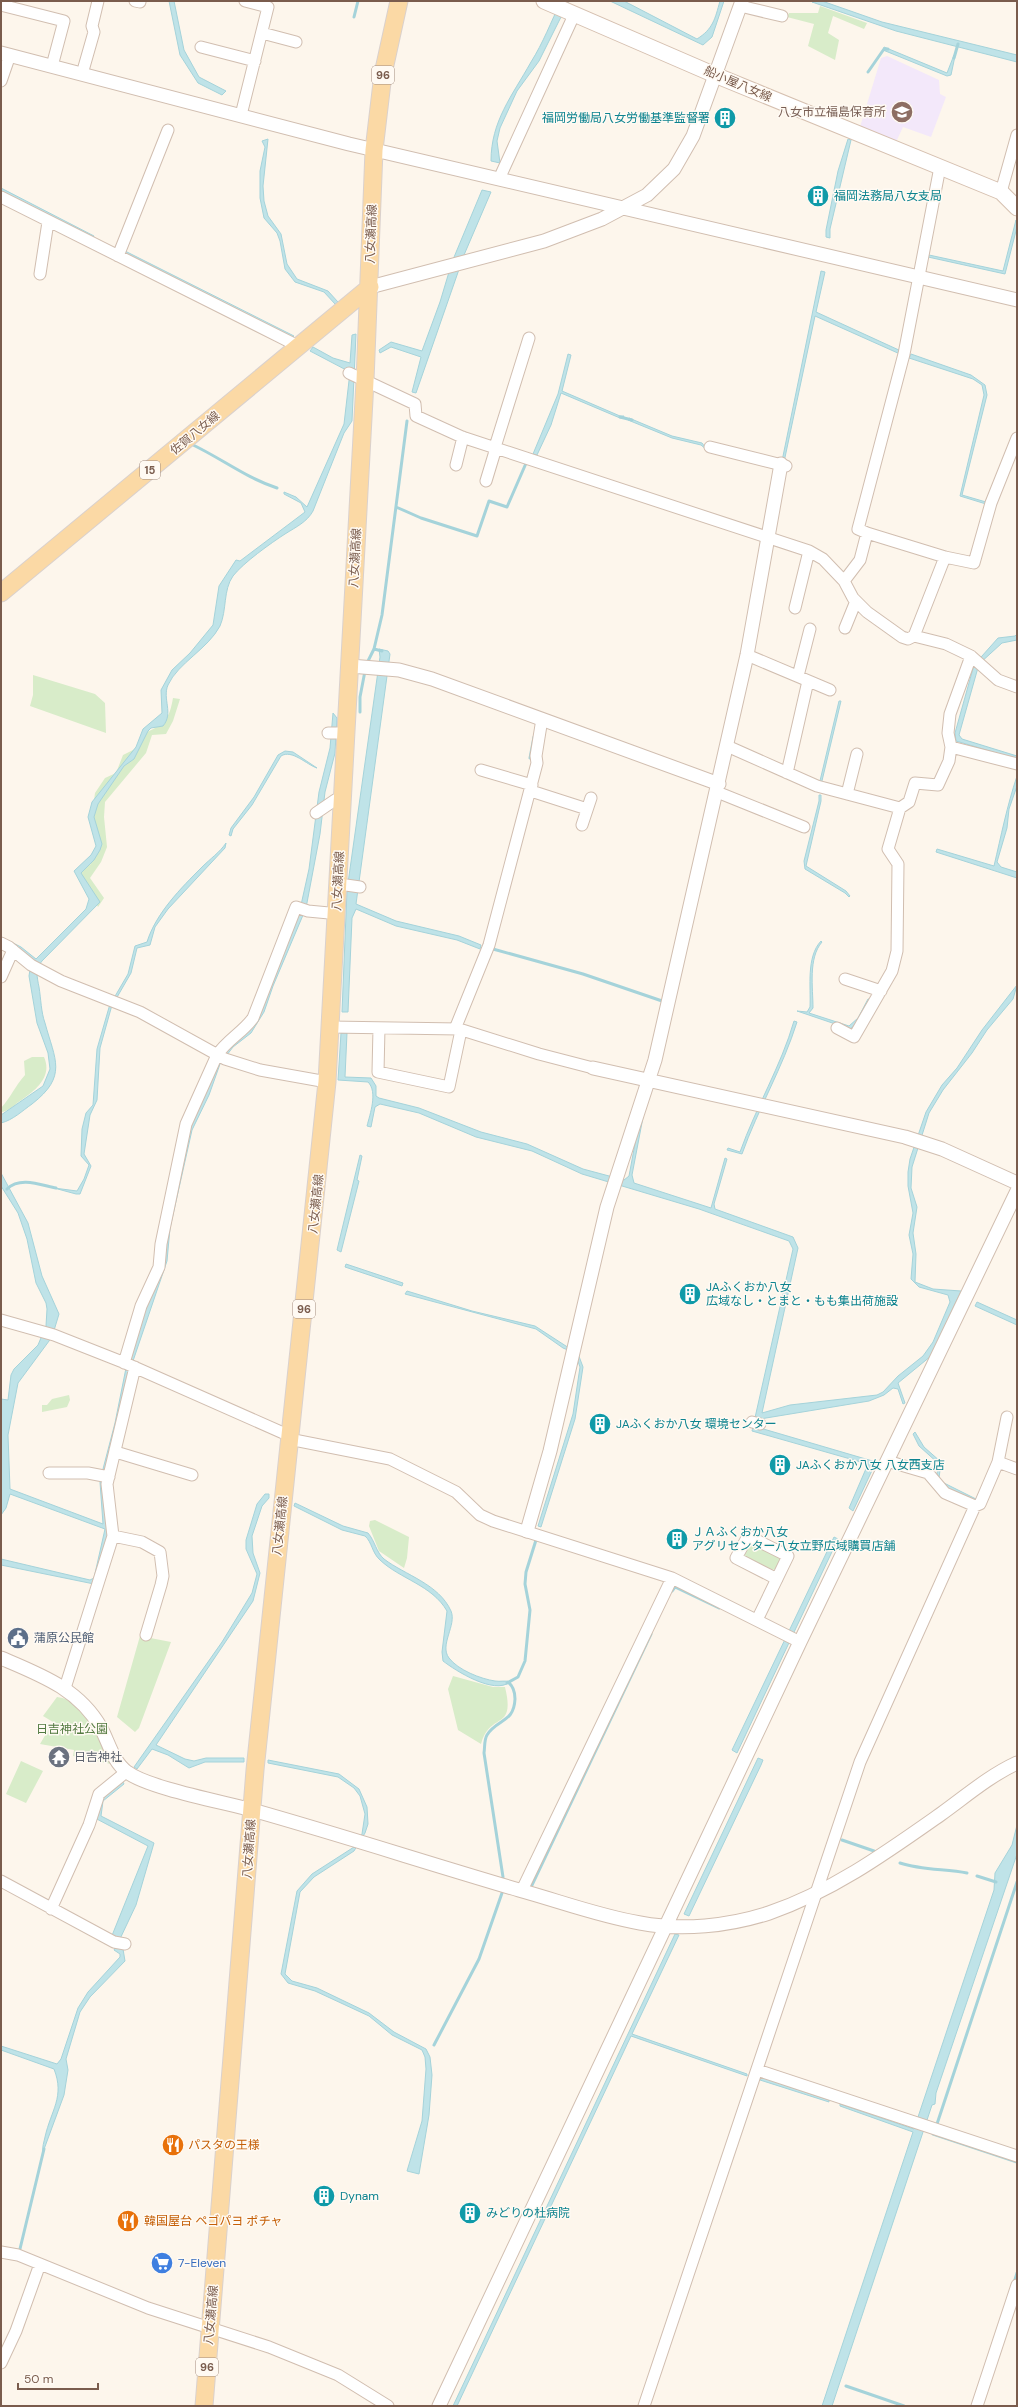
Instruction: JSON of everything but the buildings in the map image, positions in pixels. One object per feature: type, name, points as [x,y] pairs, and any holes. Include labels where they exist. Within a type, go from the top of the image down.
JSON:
[{"type":"main road","name":"八女瀬高線","points":[[204,2406],[252,1810],[328,1082],[330,1027],[355,666],[356,376],[370,287],[374,150],[383,74],[399,1]]},
{"type":"main road","name":"船小屋八女線","points":[[544,1],[715,75],[1002,192],[1016,206]]},
{"type":"main road","name":"佐賀八女線","points":[[1,593],[370,287]]},
{"type":"street","points":[[82,74],[94,32],[92,26],[98,1]]},
{"type":"street","points":[[241,115],[268,7],[245,1]]},
{"type":"street","points":[[370,287],[544,241],[624,209],[647,195],[674,169],[693,136],[741,4],[782,16]]},
{"type":"street","points":[[1,5],[19,5],[64,21],[52,66]]},
{"type":"street","points":[[499,179],[574,15]]},
{"type":"street","points":[[262,33],[296,42]]},
{"type":"street","points":[[201,47],[255,61]]},
{"type":"street","points":[[1,82],[5,54],[374,150],[624,209],[920,276],[1017,300]]},
{"type":"street","points":[[118,256],[168,130]]},
{"type":"street","points":[[1002,192],[1017,135]]},
{"type":"street","points":[[940,167],[904,354],[858,529],[945,557],[974,563],[991,503],[1017,438]]},
{"type":"street","points":[[1,197],[94,245],[199,290],[298,346]]},
{"type":"street","points":[[38,217],[41,205]]},
{"type":"street","points":[[40,274],[48,222]]},
{"type":"street","points":[[94,245],[97,234]]},
{"type":"street","points":[[486,481],[529,338]]},
{"type":"street","points":[[356,376],[415,404],[416,416],[463,437],[809,551],[823,559],[844,581],[856,601],[867,612],[902,637],[908,639],[914,636],[946,644],[976,660],[998,680],[1017,687]]},
{"type":"street","points":[[456,465],[463,437]]},
{"type":"street","points":[[527,1531],[550,1451],[614,1187],[650,1080],[718,788],[747,654],[768,537],[784,465],[710,447]]},
{"type":"street","points":[[844,581],[860,560],[867,533]]},
{"type":"street","points":[[796,608],[809,551]]},
{"type":"street","points":[[914,636],[945,557]]},
{"type":"street","points":[[845,628],[856,601]]},
{"type":"street","points":[[787,773],[810,629]]},
{"type":"street","points":[[747,654],[830,690]]},
{"type":"street","points":[[837,1028],[854,1037],[876,989],[892,971],[897,951],[898,864],[888,849],[900,808],[908,802],[914,783],[938,785],[949,761],[951,747],[948,734],[950,714],[976,660]]},
{"type":"street","points":[[355,666],[390,669],[432,679],[542,719],[718,788],[804,827]]},
{"type":"street","points":[[379,1028],[378,1072],[449,1088],[460,1035],[457,1029],[488,945],[537,763],[536,756],[542,719]]},
{"type":"street","points":[[727,746],[818,786],[900,808]]},
{"type":"street","points":[[951,747],[1017,764]]},
{"type":"street","points":[[847,794],[857,754]]},
{"type":"street","points":[[481,770],[587,809]]},
{"type":"street","points":[[582,825],[591,798]]},
{"type":"street","points":[[319,811],[335,800]]},
{"type":"street","points":[[346,885],[360,887]]},
{"type":"street","points":[[65,1688],[113,1536],[107,1500],[109,1477],[141,1306],[159,1267],[161,1244],[186,1124],[220,1056],[222,1048],[247,1028],[253,1018],[296,907],[329,913]]},
{"type":"street","points":[[1,943],[13,950],[34,967],[97,996],[140,1012],[220,1056],[260,1070],[328,1082]]},
{"type":"street","points":[[1,977],[13,950]]},
{"type":"street","points":[[845,979],[876,989]]},
{"type":"street","points":[[330,1027],[457,1029],[539,1054],[593,1068],[755,1102],[912,1139],[986,1168],[1017,1183]]},
{"type":"street","points":[[439,2406],[800,1642],[1017,1191]]},
{"type":"street","points":[[1,1320],[54,1335],[129,1365],[290,1438],[390,1459],[456,1492],[480,1515],[493,1521],[672,1578],[800,1642]]},
{"type":"street","points":[[644,2406],[860,1762],[975,1506],[980,1504],[985,1496],[998,1462],[1008,1417]]},
{"type":"street","points":[[115,1450],[119,1453],[166,1469],[192,1475]]},
{"type":"street","points":[[887,1461],[928,1473],[945,1493],[975,1506]]},
{"type":"street","points":[[998,1462],[1017,1469]]},
{"type":"street","points":[[49,1473],[88,1473],[109,1477]]},
{"type":"street","points":[[113,1536],[142,1542],[160,1552],[163,1576],[146,1635]]},
{"type":"street","points":[[757,1620],[777,1579],[788,1556],[748,1536],[736,1558],[777,1579]]},
{"type":"street","points":[[522,1890],[672,1578]]},
{"type":"street","points":[[1,1658],[65,1688],[85,1705],[101,1729],[114,1758],[130,1774],[151,1783],[252,1810],[522,1890],[640,1923],[665,1926],[697,1927],[730,1922],[769,1913],[816,1893],[874,1862],[990,1778],[1017,1763]]},
{"type":"street","points":[[51,1909],[89,1825],[99,1794],[130,1774]]},
{"type":"street","points":[[1,1881],[51,1909],[121,1943]]},
{"type":"street","points":[[757,2070],[1017,2156]]},
{"type":"street","points":[[1,2252],[18,2255],[154,2311],[269,2347],[338,2375],[388,2406]]},
{"type":"street","points":[[1,2363],[16,2332],[40,2264]]},
{"type":"street","points":[[977,2406],[1017,2285]]},
{"type":"shaded area","name":"八女市立福島保育所","points":[[887,56],[939,80],[940,94],[946,97],[931,137],[903,127],[896,142],[860,127],[881,58]]},
{"type":"green space","points":[[820,6],[867,23],[864,29],[833,16],[828,33],[839,40],[835,60],[808,46],[814,24],[787,17],[789,13],[818,13]]},
{"type":"green space","points":[[33,675],[95,694],[105,703],[106,733],[30,706],[33,695]]},
{"type":"green space","points":[[173,698],[180,699],[173,721],[166,734],[152,735],[146,753],[105,802],[104,817],[107,847],[101,862],[90,878],[104,898],[98,907],[79,871],[80,867],[90,865],[100,846],[91,823],[95,793],[105,778],[116,773],[123,755],[135,749],[145,733],[162,724],[168,716]]},
{"type":"green space","points":[[32,1057],[44,1057],[46,1071],[41,1083],[37,1088],[9,1110],[1,1112],[1,1108],[25,1075],[24,1061]]},
{"type":"green space","points":[[69,1395],[70,1400],[67,1407],[42,1412],[42,1405],[47,1405],[52,1399]]},
{"type":"green space","points":[[375,1520],[409,1537],[407,1558],[404,1568],[379,1551],[369,1526],[370,1521]]},
{"type":"green space","points":[[750,1543],[782,1558],[777,1569],[771,1570],[746,1558],[744,1554]]},
{"type":"green space","points":[[140,1636],[171,1642],[139,1728],[135,1732],[117,1717]]},
{"type":"green space","points":[[453,1676],[493,1687],[505,1687],[507,1710],[505,1716],[490,1728],[485,1734],[481,1744],[458,1730],[448,1689]]},
{"type":"green space","name":"日吉神社公園","points":[[57,1697],[67,1700],[84,1713],[97,1733],[111,1764],[73,1756],[74,1750],[40,1744],[53,1722],[43,1716]]},
{"type":"green space","points":[[21,1761],[43,1771],[26,1803],[6,1794]]},
{"type":"water","points":[[169,1],[174,1],[184,50],[199,77],[226,91],[222,95],[198,83],[180,55]]},
{"type":"water","points":[[561,1],[569,1],[539,61],[517,91],[500,128],[497,141],[500,163],[491,161],[495,133],[504,109],[547,32]]},
{"type":"water","points":[[610,1],[624,1],[697,39],[707,31],[713,23],[720,1],[724,1],[712,37],[703,45]]},
{"type":"water","points":[[822,1],[882,22],[1017,55],[1017,62],[896,31],[812,2]]},
{"type":"water","points":[[884,47],[947,73],[954,55],[951,75],[947,76],[883,50]]},
{"type":"water","points":[[268,139],[263,186],[264,201],[268,216],[281,234],[287,264],[297,279],[328,291],[338,302],[335,304],[324,292],[295,282],[285,269],[277,233],[264,218],[260,198],[260,171],[265,147],[262,141]]},
{"type":"water","points":[[848,139],[851,140],[830,229],[830,238],[826,237],[826,230],[838,171]]},
{"type":"water","points":[[1,188],[94,236],[92,240],[1,194]]},
{"type":"water","points":[[482,190],[491,192],[464,255],[416,393],[412,392],[421,357],[391,347],[380,353],[379,350],[391,342],[422,351],[440,302],[452,262]]},
{"type":"water","points":[[1016,220],[1017,227],[1005,274],[928,257],[929,255],[1003,271]]},
{"type":"water","points":[[125,251],[294,336],[290,340],[123,255]]},
{"type":"water","points":[[821,271],[825,272],[816,312],[901,351],[900,354],[815,316],[784,462],[782,461]]},
{"type":"water","points":[[356,334],[352,421],[344,433],[311,515],[297,527],[279,538],[243,565],[233,576],[226,594],[224,613],[220,626],[208,642],[179,670],[168,685],[166,695],[168,716],[166,721],[163,726],[151,728],[148,731],[134,759],[124,766],[98,804],[94,817],[102,844],[94,860],[81,873],[100,902],[42,961],[37,970],[43,1014],[55,1058],[55,1076],[51,1085],[32,1104],[13,1118],[1,1123],[1,1115],[43,1086],[50,1069],[48,1053],[37,1023],[29,976],[31,963],[1,940],[1,937],[21,947],[36,959],[86,909],[89,899],[74,871],[91,855],[96,846],[88,817],[92,802],[136,747],[143,729],[162,713],[161,690],[172,670],[190,653],[213,625],[219,586],[236,560],[240,561],[305,512],[301,503],[284,494],[284,492],[296,497],[307,507],[344,424],[350,372],[310,351],[313,347],[333,358],[350,363],[352,335]]},
{"type":"water","points":[[568,354],[571,355],[562,391],[620,416],[624,416],[623,418],[620,418],[561,393],[551,425],[537,455],[533,454],[558,394]]},
{"type":"water","points":[[911,354],[971,375],[985,385],[987,395],[962,495],[986,502],[986,504],[960,496],[984,395],[982,385],[973,379],[909,358]]},
{"type":"water","points":[[629,418],[672,436],[702,443],[708,451],[701,445],[672,438],[628,420]]},
{"type":"water","points":[[1017,634],[1017,640],[1002,643],[979,664],[959,735],[962,739],[1017,756],[1017,761],[956,741],[955,733],[974,665],[998,638],[1015,636]]},
{"type":"water","points":[[379,649],[388,651],[390,654],[356,904],[396,921],[459,936],[481,945],[480,949],[457,940],[396,926],[356,909],[352,918],[348,1012],[342,1012],[347,890],[380,657]]},
{"type":"water","points":[[839,701],[841,701],[821,785],[819,785]]},
{"type":"water","points":[[333,713],[337,718],[335,753],[325,792],[320,834],[306,908],[273,986],[264,1012],[251,1033],[233,1047],[220,1064],[209,1095],[192,1130],[170,1228],[167,1261],[133,1361],[108,1470],[103,1469],[115,1423],[128,1358],[150,1292],[183,1143],[217,1060],[256,1019],[301,905],[309,869],[319,792],[330,748]]},
{"type":"water","points":[[285,751],[293,752],[317,768],[290,754],[281,756],[252,805],[233,829],[231,836],[229,835],[231,828],[254,797],[278,755]]},
{"type":"water","points":[[1017,776],[1017,786],[1009,809],[1007,828],[997,862],[1001,867],[1017,872],[1017,878],[936,852],[937,849],[994,866],[1007,810]]},
{"type":"water","points":[[819,795],[821,795],[821,801],[806,866],[846,891],[850,896],[849,897],[845,893],[805,869],[804,861],[819,801]]},
{"type":"water","points":[[226,843],[225,848],[168,909],[155,927],[150,945],[137,948],[131,973],[116,999],[114,998],[128,974],[135,946],[147,942],[156,921],[170,902]]},
{"type":"water","points":[[821,941],[822,942],[815,956],[813,965],[813,1008],[809,1013],[849,1026],[858,1018],[868,999],[870,999],[856,1024],[850,1029],[797,1011],[807,1012],[810,1007],[811,964],[816,948]]},
{"type":"water","points":[[1017,985],[1013,999],[987,1030],[972,1053],[943,1090],[929,1113],[912,1167],[911,1188],[917,1207],[913,1233],[916,1254],[915,1282],[933,1289],[961,1291],[931,1356],[898,1383],[905,1403],[903,1404],[898,1389],[893,1388],[884,1395],[869,1401],[760,1419],[760,1428],[876,1462],[853,1511],[849,1508],[868,1464],[752,1431],[793,1249],[789,1241],[699,1209],[582,1174],[532,1151],[476,1137],[419,1113],[380,1104],[375,1107],[371,1127],[367,1126],[373,1097],[371,1086],[368,1082],[338,1080],[341,1033],[347,1033],[345,1077],[371,1078],[376,1086],[376,1096],[379,1098],[419,1108],[481,1132],[527,1144],[583,1169],[624,1180],[629,1176],[637,1133],[644,1112],[632,1175],[634,1183],[711,1208],[725,1158],[727,1159],[714,1204],[715,1209],[793,1237],[798,1248],[762,1413],[790,1405],[877,1395],[883,1392],[898,1376],[923,1356],[933,1342],[950,1302],[948,1295],[919,1287],[911,1279],[913,1254],[909,1235],[913,1213],[908,1186],[910,1159],[926,1112],[942,1085],[957,1068],[982,1030]]},
{"type":"water","points":[[110,1004],[112,1005],[100,1048],[97,1100],[90,1115],[84,1154],[91,1166],[80,1194],[76,1194],[54,1188],[77,1191],[84,1179],[89,1165],[81,1156],[82,1129],[86,1113],[93,1105],[97,1049]]},
{"type":"water","points":[[794,1021],[797,1022],[791,1039],[742,1154],[727,1150],[728,1148],[740,1152],[746,1135],[789,1038]]},
{"type":"water","points":[[360,1155],[362,1156],[357,1180],[359,1181],[341,1252],[337,1250]]},
{"type":"water","points":[[1,1173],[28,1223],[42,1276],[59,1314],[52,1337],[18,1383],[8,1435],[10,1489],[103,1524],[100,1482],[102,1482],[110,1528],[94,1584],[1,1565],[1,1559],[90,1580],[94,1578],[105,1529],[10,1494],[6,1508],[1,1515],[1,1399],[8,1400],[11,1375],[14,1369],[38,1345],[46,1326],[47,1309],[46,1303],[36,1283],[27,1239],[18,1213],[1,1186]]},
{"type":"water","points":[[346,1264],[403,1283],[402,1286],[345,1267]]},
{"type":"water","points":[[407,1291],[472,1311],[535,1326],[569,1348],[577,1351],[583,1367],[575,1419],[541,1527],[538,1526],[573,1414],[580,1367],[575,1353],[563,1348],[536,1329],[405,1294]]},
{"type":"water","points":[[977,1302],[1017,1320],[1017,1325],[975,1306]]},
{"type":"water","points":[[915,1432],[924,1447],[941,1462],[939,1478],[942,1482],[976,1499],[975,1502],[948,1490],[936,1478],[939,1464],[919,1446],[913,1434]]},
{"type":"water","points":[[265,1494],[269,1494],[269,1498],[262,1506],[252,1536],[253,1553],[260,1573],[253,1601],[156,1745],[185,1759],[194,1761],[206,1758],[244,1758],[244,1762],[205,1762],[189,1768],[168,1755],[152,1749],[137,1769],[134,1767],[222,1642],[252,1593],[257,1574],[246,1549],[246,1540],[257,1504]]},
{"type":"water","points":[[295,1503],[343,1526],[368,1533],[384,1559],[430,1587],[446,1602],[451,1611],[452,1617],[446,1647],[446,1653],[449,1658],[458,1666],[470,1673],[495,1681],[510,1682],[495,1686],[485,1684],[475,1680],[443,1661],[442,1652],[447,1611],[441,1602],[424,1588],[388,1567],[377,1557],[365,1536],[342,1530],[294,1506]]},
{"type":"water","points":[[834,1537],[838,1539],[737,1753],[732,1750]]},
{"type":"water","points":[[758,1758],[763,1760],[761,1765],[689,1916],[684,1914]]},
{"type":"water","points":[[268,1760],[339,1774],[359,1789],[367,1807],[368,1824],[365,1833],[354,1851],[314,1877],[300,1892],[285,1974],[292,1981],[317,1988],[369,2013],[394,2032],[426,2049],[430,2057],[432,2075],[429,2115],[419,2174],[407,2171],[422,2121],[426,2069],[425,2057],[422,2050],[392,2035],[369,2016],[315,1991],[288,1983],[281,1974],[297,1891],[312,1874],[354,1847],[362,1834],[365,1814],[360,1796],[354,1788],[338,1777],[268,1763]]},
{"type":"water","points":[[122,1780],[124,1784],[103,1801],[101,1816],[154,1843],[136,1905],[119,1941],[111,1938],[148,1846],[93,1817],[99,1800]]},
{"type":"water","points":[[1017,1825],[1017,1854],[936,2093],[935,2104],[932,2105],[832,2406],[822,2406],[913,2132],[840,2106],[840,2104],[914,2129],[994,1890],[995,1873],[1012,1845]]},
{"type":"water","points":[[675,1934],[679,1935],[632,2034],[747,2074],[747,2076],[631,2036],[457,2406],[453,2406]]},
{"type":"water","points":[[116,1946],[123,1949],[125,1961],[90,1997],[80,2012],[66,2059],[68,2070],[64,2095],[43,2152],[45,2137],[58,2096],[57,2079],[54,2069],[1,2050],[1,2046],[57,2064],[61,2059],[78,2008],[88,1992],[120,1957],[120,1954],[114,1950]]},
{"type":"water","points":[[761,2077],[829,2100],[829,2102],[760,2080]]},
{"type":"waterway","points":[[354,17],[358,1]]},
{"type":"waterway","points":[[954,58],[958,44]]},
{"type":"waterway","points":[[868,72],[884,49],[888,49]]},
{"type":"waterway","points":[[620,417],[632,420]]},
{"type":"waterway","points":[[367,663],[374,649],[382,615],[407,421]]},
{"type":"waterway","points":[[191,444],[255,479],[277,488]]},
{"type":"waterway","points":[[396,507],[421,518],[477,536],[489,501],[507,507],[527,461]]},
{"type":"waterway","points":[[374,649],[382,651]]},
{"type":"waterway","points":[[360,712],[360,697],[365,671]]},
{"type":"waterway","points":[[530,758],[534,737]]},
{"type":"waterway","points":[[493,949],[583,974],[665,1002]]},
{"type":"waterway","points":[[7,1189],[12,1185],[24,1182],[31,1182],[56,1188]]},
{"type":"waterway","points":[[507,1683],[518,1677],[525,1661],[530,1610],[525,1584],[526,1572],[536,1540]]},
{"type":"waterway","points":[[672,1591],[675,1587],[719,1608]]},
{"type":"waterway","points":[[532,1885],[651,1634]]},
{"type":"waterway","points":[[503,1877],[484,1753],[487,1735],[495,1726],[508,1717],[514,1707],[514,1692],[508,1682]]},
{"type":"waterway","points":[[842,1840],[874,1851]]},
{"type":"waterway","points":[[900,1863],[916,1867],[967,1873]]},
{"type":"waterway","points":[[977,1876],[996,1882]]},
{"type":"waterway","points":[[937,2124],[1017,1882]]},
{"type":"waterway","points":[[434,2045],[479,1959],[502,1893]]},
{"type":"waterway","points":[[933,2134],[1017,2162]]},
{"type":"waterway","points":[[19,2253],[44,2149]]},
{"type":"waterway","points":[[1014,2283],[1017,2273]]},
{"type":"waterway","points":[[846,2386],[904,2406]]},
{"type":"place","name":"八女市立福島保育所","points":[[902,112]]},
{"type":"place","name":"福岡労働局八女労働基準監督署","points":[[725,118]]},
{"type":"place","name":"福岡法務局八女支局","points":[[818,196]]},
{"type":"place","name":"JAふくおか八女 広域なし・とまと・もも集出荷施設","points":[[690,1294]]},
{"type":"place","name":"JAふくおか八女 環境センター","points":[[600,1424]]},
{"type":"place","name":"JAふくおか八女 八女西支店","points":[[780,1465]]},
{"type":"place","name":"ＪＡふくおか八女 アグリセンター八女立野広域購買店舗","points":[[677,1539]]},
{"type":"place","name":"蒲原公民館","points":[[18,1638]]},
{"type":"place","name":"日吉神社","points":[[59,1757]]},
{"type":"place","name":"パスタの王様","points":[[173,2145]]},
{"type":"place","name":"Dynam","points":[[324,2196]]},
{"type":"place","name":"みどりの杜病院","points":[[470,2213]]},
{"type":"place","name":"韓国屋台 ペゴパヨ ポチャ","points":[[128,2221]]},
{"type":"place","name":"7-Eleven","points":[[162,2263]]}]
